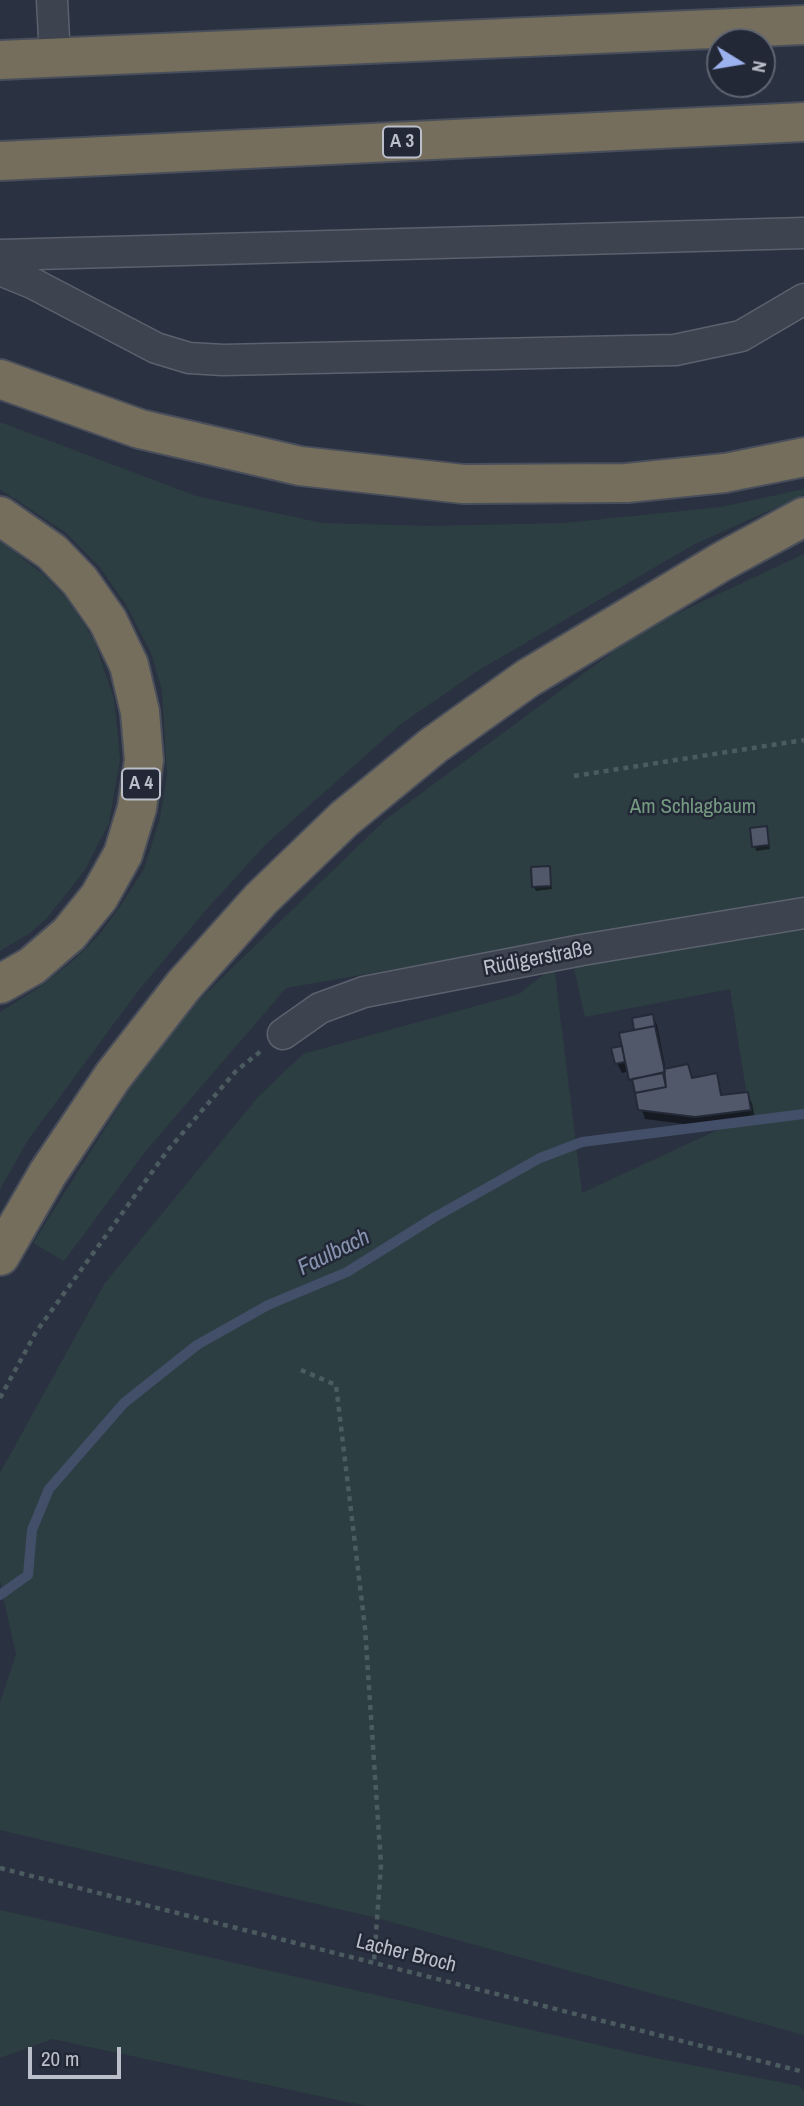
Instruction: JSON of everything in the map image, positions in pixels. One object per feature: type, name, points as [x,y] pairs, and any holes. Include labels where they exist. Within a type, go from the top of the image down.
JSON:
[{"type":"highway","points":[[0,60],[804,25]]},
{"type":"highway","name":"A 3","points":[[0,161],[804,122]]},
{"type":"highway","points":[[0,379],[140,429],[300,466],[463,484],[627,483],[725,473],[804,457]]},
{"type":"highway","name":"A 4","points":[[0,516],[52,552],[80,581],[108,621],[129,665],[141,712],[144,760],[138,808],[123,854],[99,897],[69,934],[16,975]]},
{"type":"highway","points":[[0,1256],[48,1173],[113,1076],[184,985],[261,899],[344,820],[434,746],[528,678],[721,562],[804,517]]},
{"type":"lane","points":[[52,0],[55,57]]},
{"type":"lane","points":[[0,255],[804,233]]},
{"type":"lane","points":[[0,270],[32,283],[156,348],[189,358],[223,360],[675,350],[741,336],[804,299]]},
{"type":"lane","name":"Rüdigerstraße","points":[[283,1034],[320,1008],[364,992],[582,950],[804,913]]},
{"type":"path","points":[[574,776],[804,740]]},
{"type":"path","points":[[0,1398],[36,1332],[169,1150],[236,1071],[283,1034]]},
{"type":"path","points":[[301,1370],[336,1385],[365,1628],[380,1851],[373,1962]]},
{"type":"path","name":"Lacher Broch","points":[[0,1868],[804,2072]]},
{"type":"green space","points":[[0,422],[196,496],[322,523],[429,526],[565,523],[721,507],[804,489],[804,495],[693,545],[479,670],[401,724],[266,844],[206,910],[138,991],[28,1140],[0,1189],[0,1012],[37,989],[74,960],[99,935],[121,905],[144,869],[160,818],[167,775],[162,690],[151,653],[125,603],[98,565],[65,532],[0,489]]},
{"type":"green space","points":[[0,541],[43,574],[68,600],[94,640],[114,699],[120,759],[109,823],[85,870],[47,918],[30,933],[0,951]]},
{"type":"green space","name":"Am Schlagbaum","points":[[804,554],[804,898],[286,988],[145,1152],[64,1261],[33,1243],[165,1033],[385,820],[644,629]]},
{"type":"green space","points":[[804,919],[804,2035],[377,1918],[0,1830],[0,1702],[16,1655],[0,1581],[0,1473],[105,1283],[258,1097],[303,1054],[519,994],[554,966],[582,1193],[750,1115],[730,989],[585,1017],[573,963]]},
{"type":"green space","points":[[0,1910],[660,2059],[800,2086],[804,2091],[804,2106],[366,2106],[52,2039],[0,2058]]},
{"type":"building","points":[[767,826],[769,845],[752,847],[750,828]]},
{"type":"building","points":[[550,866],[551,886],[532,887],[531,867]]},
{"type":"building","points":[[653,1014],[655,1026],[634,1030],[632,1018]]},
{"type":"building","points":[[655,1026],[665,1072],[629,1080],[619,1033]]},
{"type":"building","points":[[622,1046],[625,1062],[615,1064],[611,1048]]},
{"type":"building","points":[[688,1064],[692,1078],[717,1073],[721,1095],[748,1092],[751,1110],[695,1117],[638,1110],[635,1093],[666,1087],[664,1069]]},
{"type":"building","points":[[663,1073],[666,1087],[635,1093],[632,1079]]},
{"type":"waterway","name":"Faulbach","points":[[0,1595],[28,1575],[32,1530],[49,1489],[124,1403],[197,1345],[268,1305],[347,1272],[435,1217],[540,1158],[582,1142],[804,1114]]}]
